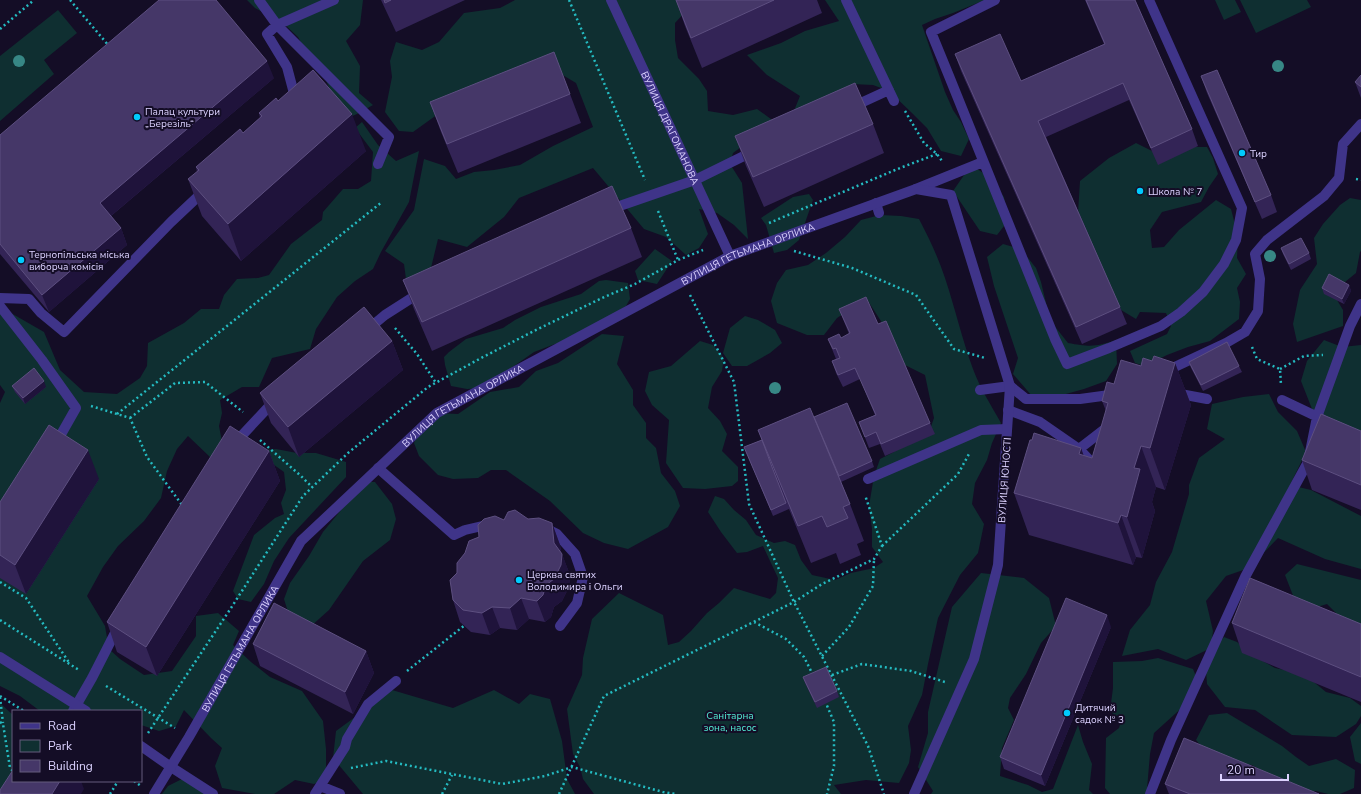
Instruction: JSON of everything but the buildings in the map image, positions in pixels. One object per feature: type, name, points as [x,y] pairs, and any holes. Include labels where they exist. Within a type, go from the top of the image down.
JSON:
[{"type":"street","points":[[259,0],[277,25],[389,137],[378,164]]},
{"type":"street","points":[[291,109],[297,104],[287,67],[267,34],[277,25],[334,0]]},
{"type":"street","name":"ВУЛИЦЯ ДРАГОМАНОВА","points":[[611,0],[730,256]]},
{"type":"street","points":[[846,0],[894,101]]},
{"type":"street","points":[[995,0],[930,32],[950,76],[1052,332],[1067,364],[1161,326],[1181,312],[1203,292],[1224,264],[1236,240],[1242,208],[1149,0]]},
{"type":"street","points":[[840,112],[889,90]]},
{"type":"street","points":[[1154,377],[1226,343],[1245,332],[1258,311],[1260,279],[1255,254],[1267,240],[1324,196],[1339,178],[1343,144],[1361,124]]},
{"type":"street","points":[[602,212],[695,180],[763,147]]},
{"type":"street","name":"ВУЛИЦЯ ГЕТЬМАНА ОРЛИКА","points":[[154,794],[301,541],[437,413],[730,256],[916,189],[983,162]]},
{"type":"street","points":[[0,298],[29,299],[41,313],[64,332],[171,222],[211,184]]},
{"type":"street","name":"ВУЛИЦЯ ЮНОСТІ","points":[[914,794],[974,659],[998,565],[1010,386],[951,195],[916,189]]},
{"type":"street","points":[[876,203],[879,213]]},
{"type":"street","points":[[358,338],[385,315],[431,287]]},
{"type":"street","points":[[1150,794],[1248,578],[1308,462],[1317,417],[1350,326],[1361,304]]},
{"type":"street","points":[[0,306],[52,373],[76,408],[51,451]]},
{"type":"street","points":[[41,381],[52,373]]},
{"type":"street","points":[[980,390],[1010,386],[1026,399],[1080,399],[1115,395],[1128,389]]},
{"type":"street","points":[[231,450],[246,431],[273,402],[285,393]]},
{"type":"street","points":[[1162,394],[1178,393],[1207,399]]},
{"type":"street","points":[[1282,400],[1331,423]]},
{"type":"street","points":[[1008,410],[1040,422],[1080,448],[1099,470]]},
{"type":"street","points":[[1080,448],[1109,426],[1117,415]]},
{"type":"street","points":[[868,479],[981,430],[1007,429]]},
{"type":"street","points":[[378,468],[454,535],[464,530],[502,522]]},
{"type":"street","points":[[531,521],[557,534],[575,554],[583,577],[577,603],[560,626]]},
{"type":"street","points":[[0,657],[75,708],[124,617]]},
{"type":"street","points":[[340,794],[318,790],[368,704],[396,680]]},
{"type":"street","points":[[142,747],[214,794]]},
{"type":"path","points":[[0,29],[34,0]]},
{"type":"path","points":[[70,0],[111,48]]},
{"type":"path","points":[[569,0],[678,260]]},
{"type":"path","points":[[907,113],[924,143],[937,154],[952,175]]},
{"type":"path","points":[[762,225],[937,154]]},
{"type":"path","points":[[116,414],[382,202]]},
{"type":"path","points":[[428,387],[538,329],[635,284],[678,260],[723,242]]},
{"type":"path","points":[[769,242],[795,252],[852,268],[916,295],[954,349],[1003,363]]},
{"type":"path","points":[[683,281],[734,382],[749,504],[794,602],[868,746],[884,794]]},
{"type":"path","points":[[385,315],[417,354],[436,383]]},
{"type":"path","points":[[1280,369],[1304,356],[1331,354],[1339,356]]},
{"type":"path","points":[[1257,359],[1280,369]]},
{"type":"path","points":[[1280,369],[1282,400]]},
{"type":"path","points":[[130,418],[175,383],[205,382],[255,422]]},
{"type":"path","points":[[76,408],[93,406],[130,418],[148,456],[185,510]]},
{"type":"path","points":[[822,656],[850,627],[872,586],[874,559],[882,546],[958,474],[981,430]]},
{"type":"path","points":[[246,431],[266,444],[312,488]]},
{"type":"path","points":[[864,493],[882,546]]},
{"type":"path","points":[[559,794],[604,696],[794,602],[822,584],[874,559]]},
{"type":"path","points":[[0,582],[26,598],[71,666]]},
{"type":"path","points":[[754,622],[786,639],[804,657],[815,680]]},
{"type":"path","points":[[396,680],[465,625]]},
{"type":"path","points":[[832,675],[862,664],[911,671],[961,688]]},
{"type":"path","points":[[822,694],[834,722],[834,766],[828,794]]},
{"type":"path","points":[[0,697],[22,710]]},
{"type":"path","points":[[0,697],[2,723],[10,768],[12,770]]},
{"type":"path","points":[[346,771],[353,767],[386,761],[502,784],[544,776],[572,767],[663,792],[676,794]]},
{"type":"path","points":[[442,794],[452,775]]},
{"type":"path","points":[[110,794],[117,782]]},
{"type":"green space","points":[[247,0],[363,0],[360,25],[346,41],[360,66],[359,93],[373,105],[339,122],[335,101],[317,60],[306,52],[298,37],[283,23],[255,8]]},
{"type":"green space","points":[[515,0],[709,0],[687,10],[675,23],[675,40],[678,58],[699,79],[707,91],[708,111],[733,115],[757,109],[775,122],[733,153],[730,164],[742,183],[748,239],[734,225],[717,213],[699,209],[708,234],[699,248],[686,255],[666,237],[644,229],[593,168],[519,198],[504,217],[467,247],[438,239],[430,272],[406,279],[404,264],[385,251],[414,210],[424,159],[445,166],[456,179],[474,172],[520,165],[553,146],[593,127],[576,83],[561,74],[438,114],[413,132],[399,131],[385,112],[392,77],[390,61],[396,42],[422,50],[439,42],[464,13],[500,8]]},
{"type":"green space","points":[[825,0],[985,0],[922,25],[945,92],[969,139],[961,156],[941,151],[927,128],[913,114],[889,91],[873,85],[852,84],[791,118],[800,96],[767,75],[747,55],[781,43],[805,31],[839,21]]},
{"type":"green space","points":[[1215,0],[1235,0],[1241,12],[1224,20]]},
{"type":"green space","points":[[1240,0],[1307,0],[1311,7],[1256,33]]},
{"type":"green space","points":[[58,10],[77,33],[44,60],[54,74],[0,121],[0,56]]},
{"type":"green space","points":[[362,122],[378,145],[396,161],[419,151],[409,202],[373,269],[355,281],[337,297],[316,329],[310,349],[272,358],[259,387],[242,387],[220,400],[222,413],[219,426],[223,447],[210,457],[188,436],[177,449],[167,471],[161,498],[144,521],[118,546],[103,567],[87,596],[105,626],[109,649],[120,659],[144,675],[172,671],[196,636],[196,616],[218,613],[239,631],[233,645],[251,662],[270,677],[302,691],[323,721],[326,749],[326,779],[314,784],[295,780],[274,794],[255,794],[222,788],[215,766],[222,748],[184,710],[176,726],[159,731],[142,725],[142,710],[39,710],[20,696],[0,686],[0,403],[5,392],[0,385],[0,309],[4,309],[44,332],[60,370],[84,392],[117,394],[140,378],[147,366],[148,343],[184,323],[201,309],[219,309],[224,295],[237,279],[258,278],[269,275],[291,244],[322,220],[323,212],[343,189],[358,189],[371,181],[373,152],[355,128]]},
{"type":"green space","points":[[1136,143],[1164,157],[1188,147],[1207,147],[1213,158],[1218,174],[1201,202],[1162,212],[1150,230],[1152,248],[1164,247],[1179,230],[1216,200],[1231,209],[1238,236],[1237,258],[1246,274],[1237,288],[1240,302],[1239,319],[1210,341],[1167,355],[1145,366],[1135,363],[1130,351],[1167,334],[1171,326],[1166,313],[1140,312],[1136,319],[1116,307],[1078,213],[1080,181],[1109,158]]},
{"type":"green space","points":[[971,165],[988,176],[1004,197],[1008,221],[997,235],[980,231],[953,191]]},
{"type":"green space","points":[[809,194],[813,200],[799,240],[787,250],[774,253],[766,225],[761,218],[793,197]]},
{"type":"green space","points":[[1350,198],[1361,200],[1361,251],[1356,273],[1345,282],[1337,300],[1343,310],[1343,326],[1297,342],[1293,324],[1300,290],[1317,264],[1314,238],[1323,224],[1340,205]]},
{"type":"green space","name":"Санітарна зона, насос","points":[[880,215],[919,219],[933,248],[949,289],[973,369],[1001,423],[992,443],[987,460],[975,483],[972,504],[984,524],[978,553],[960,575],[938,618],[922,695],[908,726],[911,750],[909,763],[899,783],[866,780],[834,785],[841,794],[594,794],[583,779],[580,767],[573,754],[567,709],[582,675],[583,658],[592,619],[619,593],[663,615],[668,645],[679,642],[734,588],[770,599],[776,593],[778,578],[763,546],[747,552],[737,553],[708,512],[715,496],[724,499],[746,520],[756,535],[774,543],[785,541],[795,545],[801,560],[812,575],[835,580],[851,573],[874,568],[883,562],[872,547],[872,529],[869,506],[874,476],[880,459],[894,452],[899,443],[929,432],[934,418],[925,375],[901,363],[888,332],[868,301],[852,308],[837,318],[824,335],[807,335],[777,323],[771,301],[777,283],[786,270],[808,265],[826,253],[845,237],[861,220]]},
{"type":"green space","points":[[1003,244],[1021,249],[1036,268],[1053,324],[1068,343],[1093,346],[1116,340],[1117,364],[1106,381],[1055,397],[1032,396],[1013,374],[1018,358],[994,286],[987,257]]},
{"type":"green space","points":[[655,249],[672,261],[657,284],[638,280],[635,271]]},
{"type":"green space","points":[[606,280],[628,283],[630,299],[626,306],[577,339],[555,344],[534,352],[483,388],[467,389],[451,386],[444,357],[466,339],[503,328],[541,307],[581,294],[599,281]]},
{"type":"green space","points":[[745,316],[758,320],[775,330],[782,343],[770,353],[747,366],[732,366],[723,353],[730,328]]},
{"type":"green space","points":[[602,334],[624,336],[617,364],[633,390],[633,405],[646,423],[646,438],[656,448],[661,473],[675,491],[680,506],[668,527],[628,549],[604,543],[583,533],[550,501],[506,470],[491,470],[478,478],[453,479],[438,475],[419,456],[414,443],[417,436],[437,413],[458,414],[490,392],[519,387],[536,371],[558,363]]},
{"type":"green space","points":[[1324,340],[1342,347],[1361,345],[1361,432],[1327,432],[1312,409],[1301,381],[1307,361]]},
{"type":"green space","points":[[700,341],[713,345],[724,358],[722,371],[712,387],[708,408],[720,421],[727,434],[722,451],[738,467],[738,481],[732,486],[705,489],[683,488],[666,463],[669,420],[652,405],[645,391],[649,372],[671,366]]},
{"type":"green space","points":[[1269,394],[1278,412],[1297,431],[1306,452],[1290,485],[1311,490],[1361,516],[1361,569],[1325,559],[1278,538],[1249,568],[1226,576],[1206,601],[1213,631],[1211,648],[1186,660],[1158,649],[1122,656],[1130,630],[1150,605],[1156,582],[1172,552],[1189,494],[1189,485],[1199,458],[1225,439],[1207,429],[1212,404],[1243,397]]},
{"type":"green space","points":[[276,449],[297,453],[316,453],[346,462],[346,477],[289,538],[274,561],[264,584],[251,602],[238,599],[233,591],[254,535],[275,518],[284,514],[281,503],[286,490],[284,472],[270,462],[264,450]]},
{"type":"green space","points":[[364,482],[375,482],[392,504],[396,519],[390,540],[363,561],[329,610],[310,627],[289,615],[284,599],[290,583],[309,556],[323,532]]},
{"type":"green space","points":[[1297,564],[1361,580],[1361,629],[1349,626],[1327,604],[1304,611],[1294,598],[1285,575]]},
{"type":"green space","points":[[981,573],[1024,578],[1049,598],[1056,626],[1041,643],[1026,674],[1010,698],[1008,708],[1014,720],[1002,748],[1000,776],[1028,785],[1042,792],[1053,789],[1078,725],[1092,764],[1089,790],[1093,794],[931,794],[933,791],[918,767],[928,733],[928,712],[952,607]]},
{"type":"green space","points":[[1224,637],[1237,642],[1252,655],[1275,668],[1304,674],[1326,692],[1350,698],[1361,706],[1361,716],[1356,724],[1336,737],[1292,735],[1255,710],[1225,707],[1207,684],[1205,657]]},
{"type":"green space","points":[[1158,658],[1193,669],[1200,686],[1186,704],[1154,733],[1150,754],[1147,789],[1151,794],[1110,794],[1105,788],[1106,738],[1119,728],[1121,721],[1110,711],[1113,688],[1113,662],[1142,661]]},
{"type":"green space","points":[[392,690],[453,708],[494,690],[519,704],[530,694],[550,699],[562,741],[567,779],[575,794],[363,794],[333,758],[336,731]]},
{"type":"green space","points":[[0,703],[12,714],[12,782],[0,794]]},
{"type":"green space","points":[[1227,713],[1282,746],[1309,766],[1336,759],[1355,770],[1354,788],[1340,794],[1328,794],[1316,791],[1302,793],[1252,765],[1214,761],[1196,740],[1209,715]]},
{"type":"green space","points":[[1361,723],[1361,764],[1355,761],[1350,737]]},
{"type":"green space","points":[[182,779],[209,794],[162,794],[168,786]]},
{"type":"place","name":"Палац культури „Березіль“","points":[[137,117]]},
{"type":"place","name":"Тир","points":[[1242,153]]},
{"type":"place","name":"Школа № 7","points":[[1140,191]]},
{"type":"place","name":"Тернопільська міська виборча комісія","points":[[21,260]]},
{"type":"place","name":"Церква святих Володимира і Ольги","points":[[519,580]]},
{"type":"place","name":"Дитячий садок № 3","points":[[1067,713]]}]
